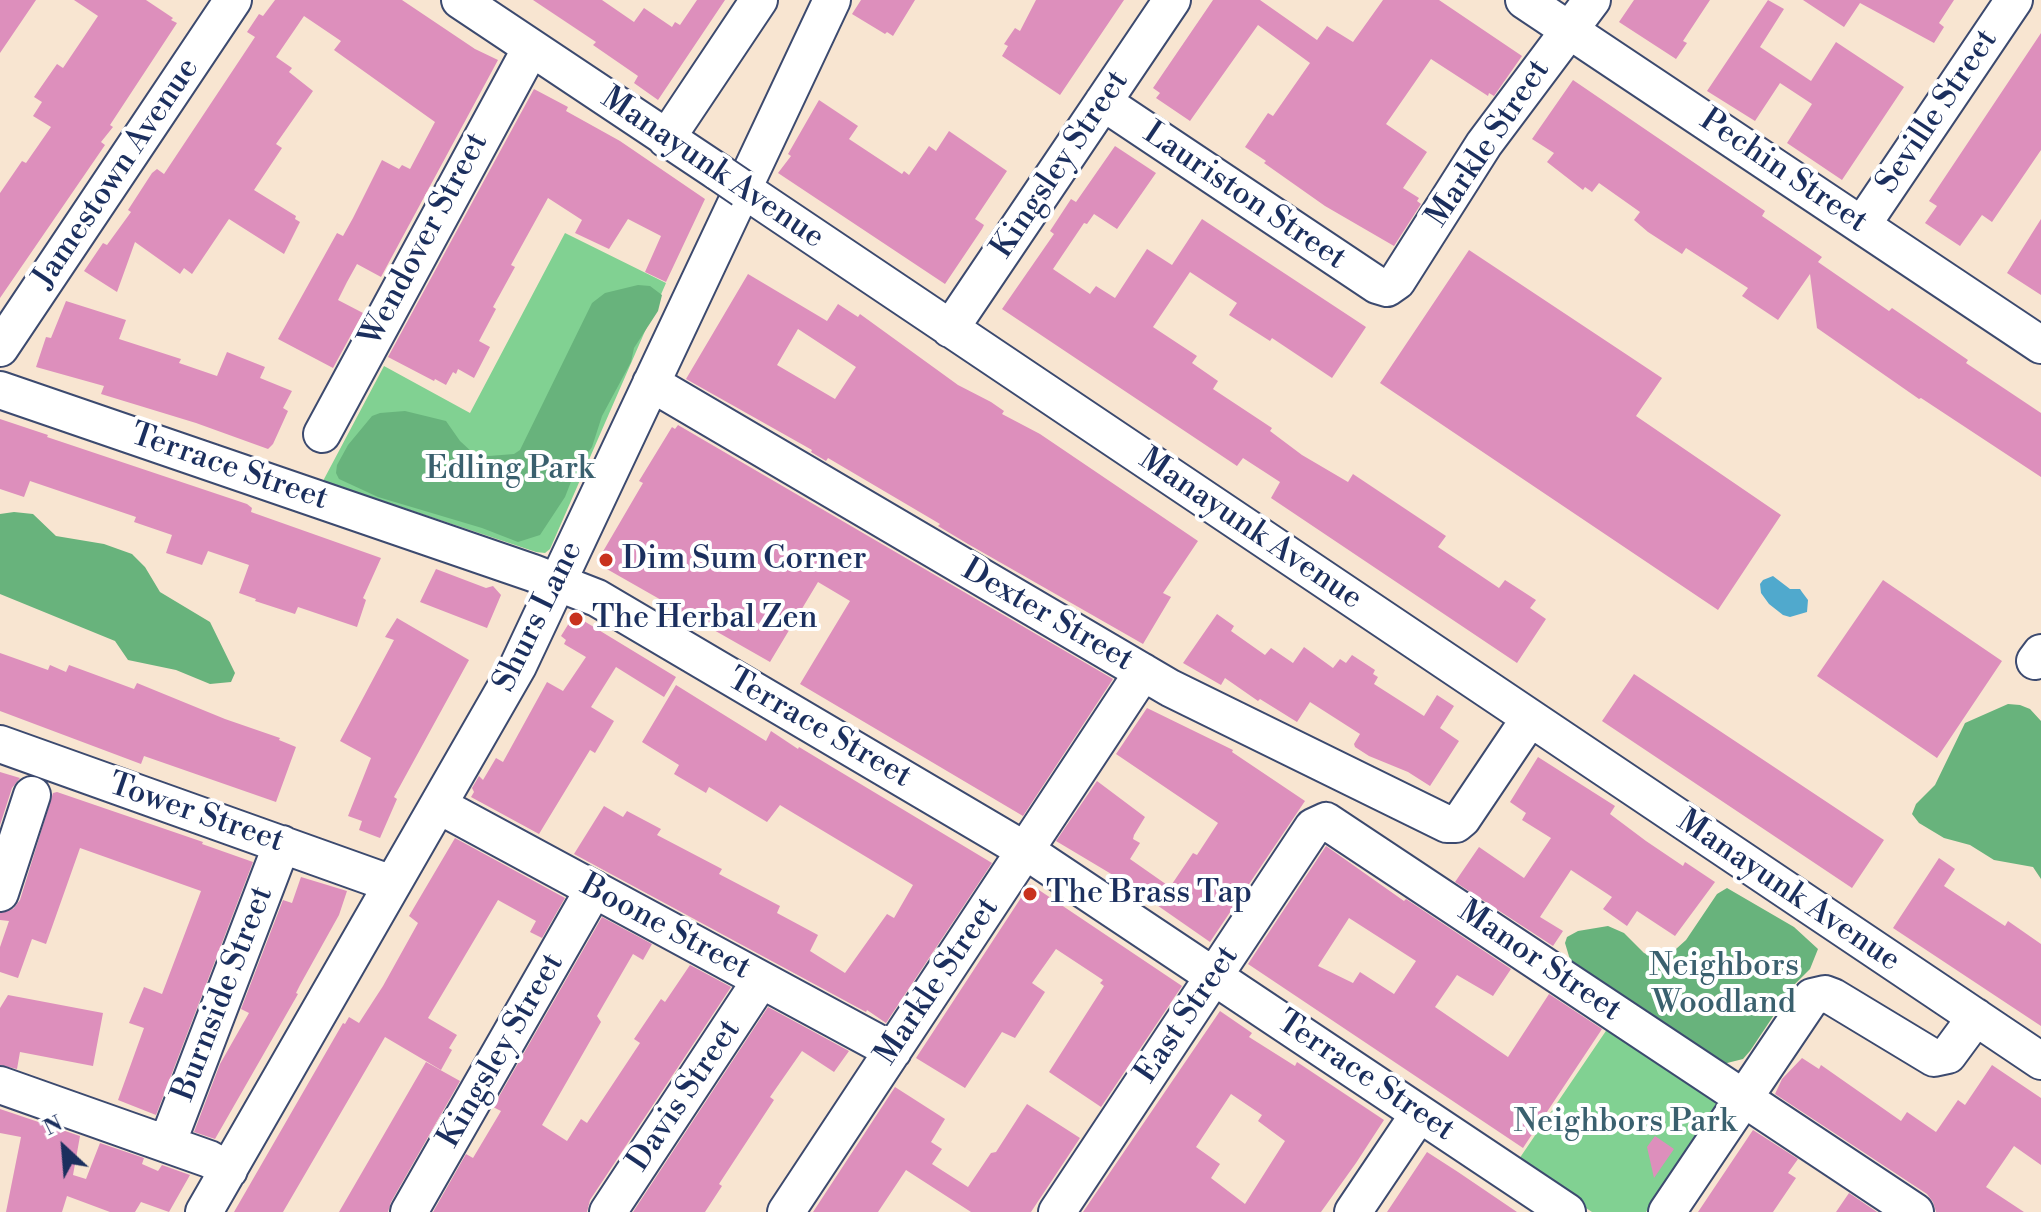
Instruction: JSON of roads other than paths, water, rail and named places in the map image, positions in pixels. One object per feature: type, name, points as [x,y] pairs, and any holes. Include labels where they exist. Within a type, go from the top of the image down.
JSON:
[{"type":"street","name":"Jamestown Avenue","points":[[0,348],[233,0]]},
{"type":"street","name":"Manayunk Avenue","points":[[460,0],[2041,1061]]},
{"type":"street","points":[[666,139],[759,0]]},
{"type":"street","name":"Shurs Lane","points":[[204,1212],[518,666],[832,0]]},
{"type":"street","name":"Kingsley Street","points":[[950,329],[1172,0]]},
{"type":"street","name":"Pechin Street","points":[[1524,0],[2041,345]]},
{"type":"street","name":"Markle Street","points":[[1387,288],[1397,281],[1471,164],[1592,0]]},
{"type":"street","name":"Seville Street","points":[[1862,225],[2014,0]]},
{"type":"street","name":"Wendover Street","points":[[322,434],[531,48]]},
{"type":"street","name":"Lauriston Street","points":[[1103,102],[1377,285],[1387,288]]},
{"type":"street","name":"Dexter Street","points":[[651,383],[1170,688],[1447,824],[1456,824],[1462,819],[1530,718]]},
{"type":"street","name":"Terrace Street","points":[[0,390],[597,598],[1026,851],[1567,1212]]},
{"type":"street","name":"Markle Street","points":[[786,1212],[1143,672]]},
{"type":"street","name":"Tower Street","points":[[0,744],[392,884]]},
{"type":"street","points":[[0,893],[32,795]]},
{"type":"street","name":"Boone Street","points":[[438,805],[893,1051]]},
{"type":"street","name":"East Street","points":[[1057,1212],[1313,827],[1322,821]]},
{"type":"street","name":"Manor Street","points":[[1322,821],[1332,823],[1915,1212]]},
{"type":"street","name":"Burnside Street","points":[[167,1144],[282,844]]},
{"type":"street","name":"Kingsley Street","points":[[409,1212],[594,889]]},
{"type":"street","name":"Davis Street","points":[[608,1212],[761,980]]},
{"type":"street","points":[[1667,1212],[1808,1001],[1818,994],[1833,997],[1934,1058],[1948,1055],[1976,1017]]},
{"type":"street","points":[[0,1085],[209,1159],[229,1170]]},
{"type":"street","points":[[1353,1212],[1419,1114]]},
{"type":"water","points":[[1773,576],[1790,589],[1800,589],[1808,600],[1807,612],[1790,617],[1769,604],[1761,593],[1760,584]]},
{"type":"place","name":"Dim Sum Corner","points":[[606,560]]},
{"type":"place","name":"The Herbal Zen","points":[[576,619]]},
{"type":"place","name":"The Brass Tap","points":[[1030,894]]},
{"type":"park label","name":"Edling Park","points":[[510,470]]},
{"type":"park label","name":"Neighbors Woodland","points":[[1724,986]]},
{"type":"park label","name":"Neighbors Park","points":[[1625,1123]]}]
